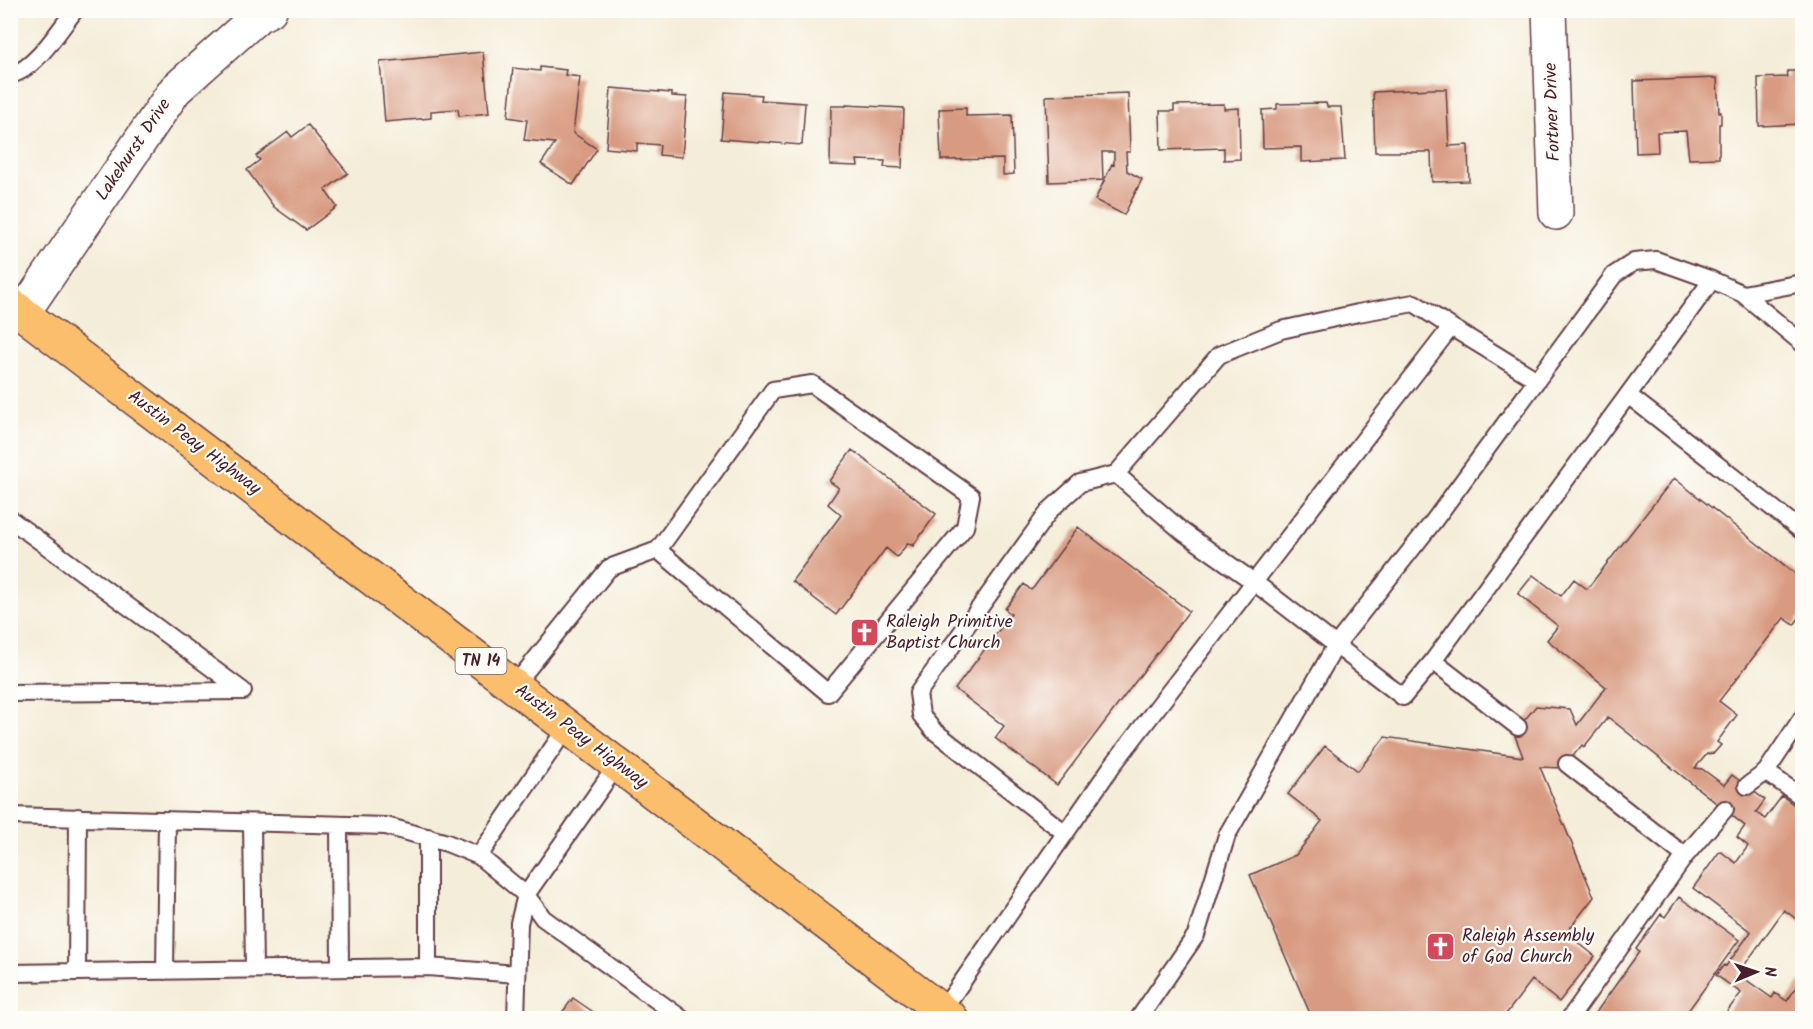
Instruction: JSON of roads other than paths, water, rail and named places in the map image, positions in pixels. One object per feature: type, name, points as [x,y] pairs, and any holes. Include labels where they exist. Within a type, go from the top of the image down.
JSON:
[{"type":"main road","name":"Austin Peay Highway","points":[[15,313],[514,686],[943,1016]]},
{"type":"street","name":"Lakehurst Drive","points":[[15,313],[175,90],[258,16],[270,10]]},
{"type":"street","name":"Fortner Drive","points":[[1549,10],[1556,213]]},
{"type":"lane","points":[[10,75],[22,71],[33,63],[75,10]]},
{"type":"lane","points":[[1138,1018],[1196,935],[1227,835],[1336,645],[1433,522],[1614,274],[1634,262],[1656,260],[1712,280],[1743,294],[1803,343]]},
{"type":"lane","points":[[1116,474],[1183,532],[1254,582],[1403,697],[1433,661],[1712,280]]},
{"type":"lane","points":[[1743,294],[1803,283]]},
{"type":"lane","points":[[1065,833],[933,730],[921,715],[918,693],[1050,510],[1080,483],[1116,474],[1219,355],[1281,330],[1414,303],[1537,380]]},
{"type":"lane","points":[[943,1016],[1112,766],[1451,327]]},
{"type":"lane","points":[[514,686],[609,568],[658,550],[773,390],[812,384],[971,496],[965,528],[828,693],[658,550]]},
{"type":"lane","points":[[1628,395],[1803,531]]},
{"type":"lane","points":[[10,519],[243,690],[10,693]]},
{"type":"lane","points":[[1433,661],[1518,728]]},
{"type":"lane","points":[[1747,786],[1766,772],[1803,718]]},
{"type":"lane","points":[[479,856],[567,727]]},
{"type":"lane","points":[[1567,764],[1685,856]]},
{"type":"lane","points":[[516,1018],[519,923],[526,895],[617,765]]},
{"type":"lane","points":[[1766,772],[1803,797]]},
{"type":"lane","points":[[1570,1018],[1685,856],[1725,809]]},
{"type":"lane","points":[[10,816],[386,826],[428,837],[479,856],[526,895],[543,918],[681,1018]]},
{"type":"lane","points":[[77,972],[78,817]]},
{"type":"lane","points":[[165,971],[167,820]]},
{"type":"lane","points":[[252,823],[254,969]]},
{"type":"lane","points":[[339,825],[340,968]]},
{"type":"lane","points":[[428,837],[428,967]]},
{"type":"lane","points":[[10,973],[428,967],[517,974]]},
{"type":"place","name":"Raleigh Primitive Baptist Church","points":[[865,632]]},
{"type":"place","name":"Raleigh Assembly of God Church","points":[[1441,946]]}]
